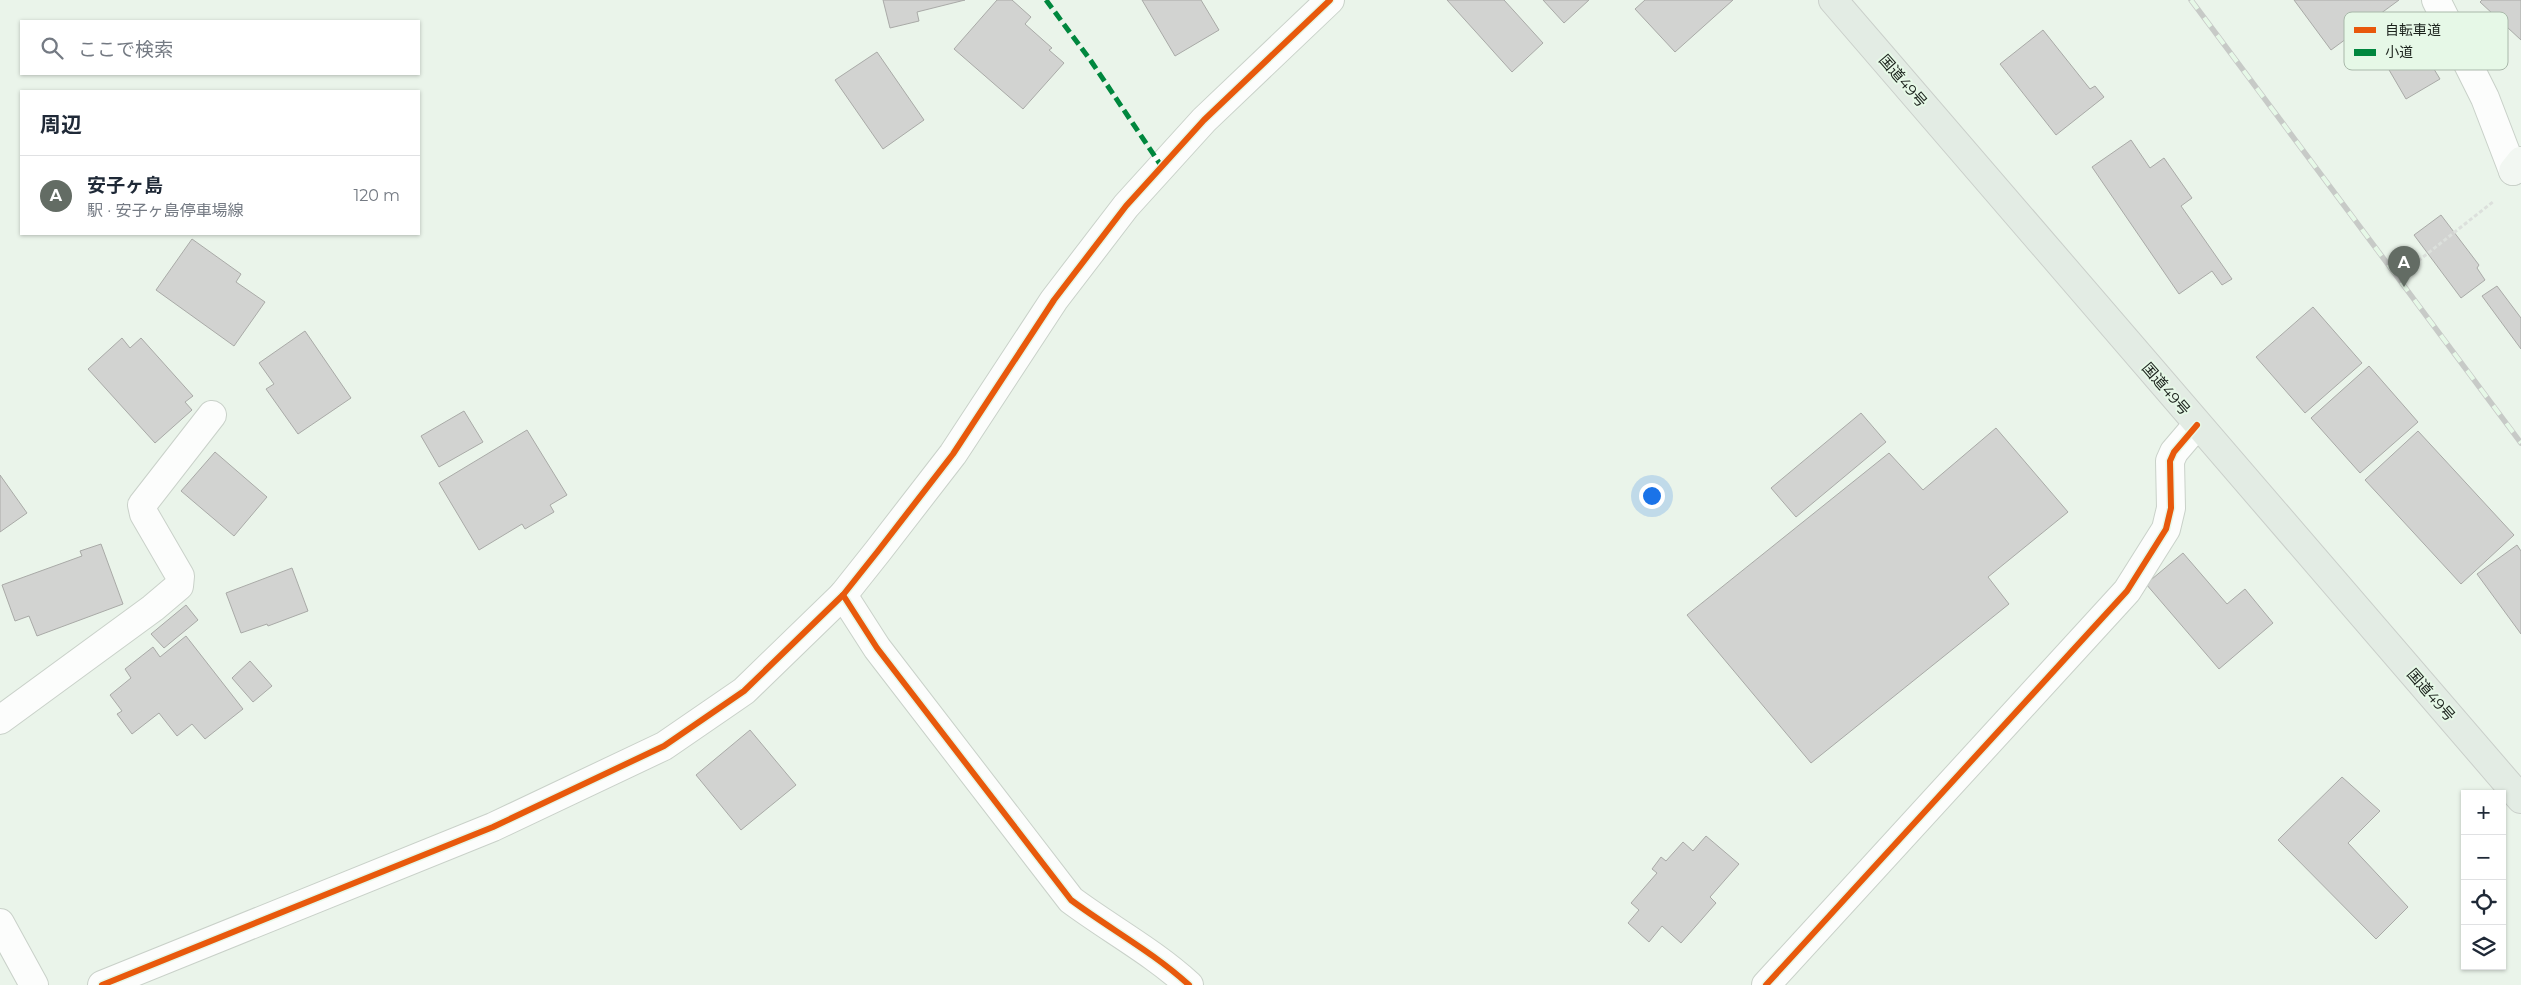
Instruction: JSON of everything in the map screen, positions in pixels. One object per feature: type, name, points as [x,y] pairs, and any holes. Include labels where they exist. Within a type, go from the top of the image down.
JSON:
[{"type":"highway","name":"国道49号","points":[[1833,0],[2521,799]]},
{"type":"street","points":[[102,985],[493,827],[664,746],[744,691],[843,595],[953,454],[1054,300],[1126,206],[1204,120],[1330,0]]},
{"type":"street","points":[[2436,0],[2442,12]]},
{"type":"street","points":[[2471,70],[2517,166]]},
{"type":"street","points":[[0,720],[153,608],[179,586],[180,576],[144,514],[142,505],[212,415]]},
{"type":"street","points":[[1766,985],[2127,591],[2166,529],[2171,508],[2170,461],[2174,452],[2197,425]]},
{"type":"street","points":[[843,595],[877,648],[1071,900],[1102,922],[1136,942],[1189,985]]},
{"type":"street","points":[[0,923],[34,985]]},
{"type":"path","points":[[2414,265],[2494,201],[2517,166]]},
{"type":"building","points":[[883,0],[965,0],[917,12],[919,21],[890,28]]},
{"type":"building","points":[[997,0],[1012,0],[1031,17],[1025,24],[1052,48],[1049,50],[1064,63],[1023,109],[954,49]]},
{"type":"building","points":[[1142,0],[1201,0],[1219,30],[1175,56]]},
{"type":"building","points":[[1447,0],[1504,0],[1543,43],[1512,72]]},
{"type":"building","points":[[1543,0],[1589,0],[1564,23]]},
{"type":"building","points":[[1645,0],[1733,0],[1675,52],[1635,9]]},
{"type":"building","points":[[2294,0],[2399,0],[2383,12],[2344,12],[2344,40],[2331,50]]},
{"type":"building","points":[[2482,0],[2521,0],[2521,40],[2508,28],[2508,12],[2491,12],[2480,2]]},
{"type":"building","points":[[2043,30],[2090,89],[2095,86],[2104,97],[2056,135],[2000,64]]},
{"type":"building","points":[[877,52],[924,120],[883,149],[835,80]]},
{"type":"building","points":[[2389,70],[2435,70],[2440,79],[2406,99]]},
{"type":"building","points":[[2131,140],[2150,168],[2164,158],[2192,198],[2181,206],[2232,279],[2222,285],[2212,271],[2179,294],[2092,167]]},
{"type":"building","points":[[2441,215],[2479,265],[2477,268],[2485,280],[2461,298],[2414,235]]},
{"type":"building","points":[[192,239],[241,274],[236,282],[265,302],[234,346],[156,290]]},
{"type":"building","points":[[2497,286],[2521,318],[2521,349],[2482,296]]},
{"type":"building","points":[[2313,307],[2362,363],[2305,413],[2256,357]]},
{"type":"building","points":[[305,331],[351,398],[298,434],[266,389],[274,384],[259,363]]},
{"type":"building","points":[[122,338],[130,348],[141,338],[193,396],[185,402],[192,410],[155,443],[88,369]]},
{"type":"building","points":[[2369,366],[2418,422],[2360,473],[2311,418]]},
{"type":"building","points":[[464,411],[483,442],[439,467],[421,436]]},
{"type":"building","points":[[1861,413],[1886,442],[1796,517],[1771,488]]},
{"type":"building","points":[[1996,428],[2068,512],[1988,577],[2009,604],[1811,763],[1687,615],[1889,453],[1923,490]]},
{"type":"building","points":[[527,430],[567,495],[550,505],[554,512],[525,529],[522,524],[479,550],[439,483]]},
{"type":"building","points":[[2418,431],[2514,535],[2461,584],[2365,480]]},
{"type":"building","points":[[215,452],[267,497],[234,536],[181,491]]},
{"type":"building","points":[[0,475],[27,513],[0,532]]},
{"type":"building","points":[[101,544],[123,604],[37,636],[29,616],[15,621],[2,585],[82,556],[80,551]]},
{"type":"building","points":[[2517,545],[2521,551],[2521,634],[2477,574]]},
{"type":"building","points":[[2183,553],[2227,604],[2245,589],[2273,623],[2219,669],[2146,584]]},
{"type":"building","points":[[292,568],[308,611],[268,626],[267,624],[241,633],[226,593]]},
{"type":"building","points":[[186,605],[198,620],[164,648],[151,634]]},
{"type":"building","points":[[186,636],[243,709],[205,739],[192,724],[177,736],[159,713],[132,734],[117,714],[122,711],[110,695],[131,678],[125,669],[153,647],[160,657]]},
{"type":"building","points":[[250,661],[272,686],[253,702],[232,678]]},
{"type":"building","points":[[750,730],[796,785],[741,830],[696,775]]},
{"type":"building","points":[[2342,777],[2380,811],[2348,843],[2408,907],[2376,939],[2278,840]]},
{"type":"building","points":[[1706,836],[1739,864],[1710,897],[1716,903],[1681,943],[1662,926],[1649,942],[1628,923],[1639,910],[1631,903],[1657,873],[1652,869],[1661,857],[1666,861],[1683,842],[1693,851]]},
{"type":"railway","points":[[2191,0],[2521,443]]},
{"type":"marked path","points":[[1046,0],[1091,61],[1162,167]]},
{"type":"cycle path","points":[[102,985],[493,827],[664,746],[744,691],[843,595],[878,551],[953,454],[1054,300],[1126,206],[1204,120],[1330,0]]},
{"type":"cycle path","points":[[1766,985],[2127,591],[2166,529],[2171,508],[2170,461],[2174,452],[2197,425]]},
{"type":"cycle path","points":[[843,595],[877,648],[1071,900],[1146,951],[1189,985]]},
{"type":"place","name":"安子ヶ島","points":[[2404,287]]}]
